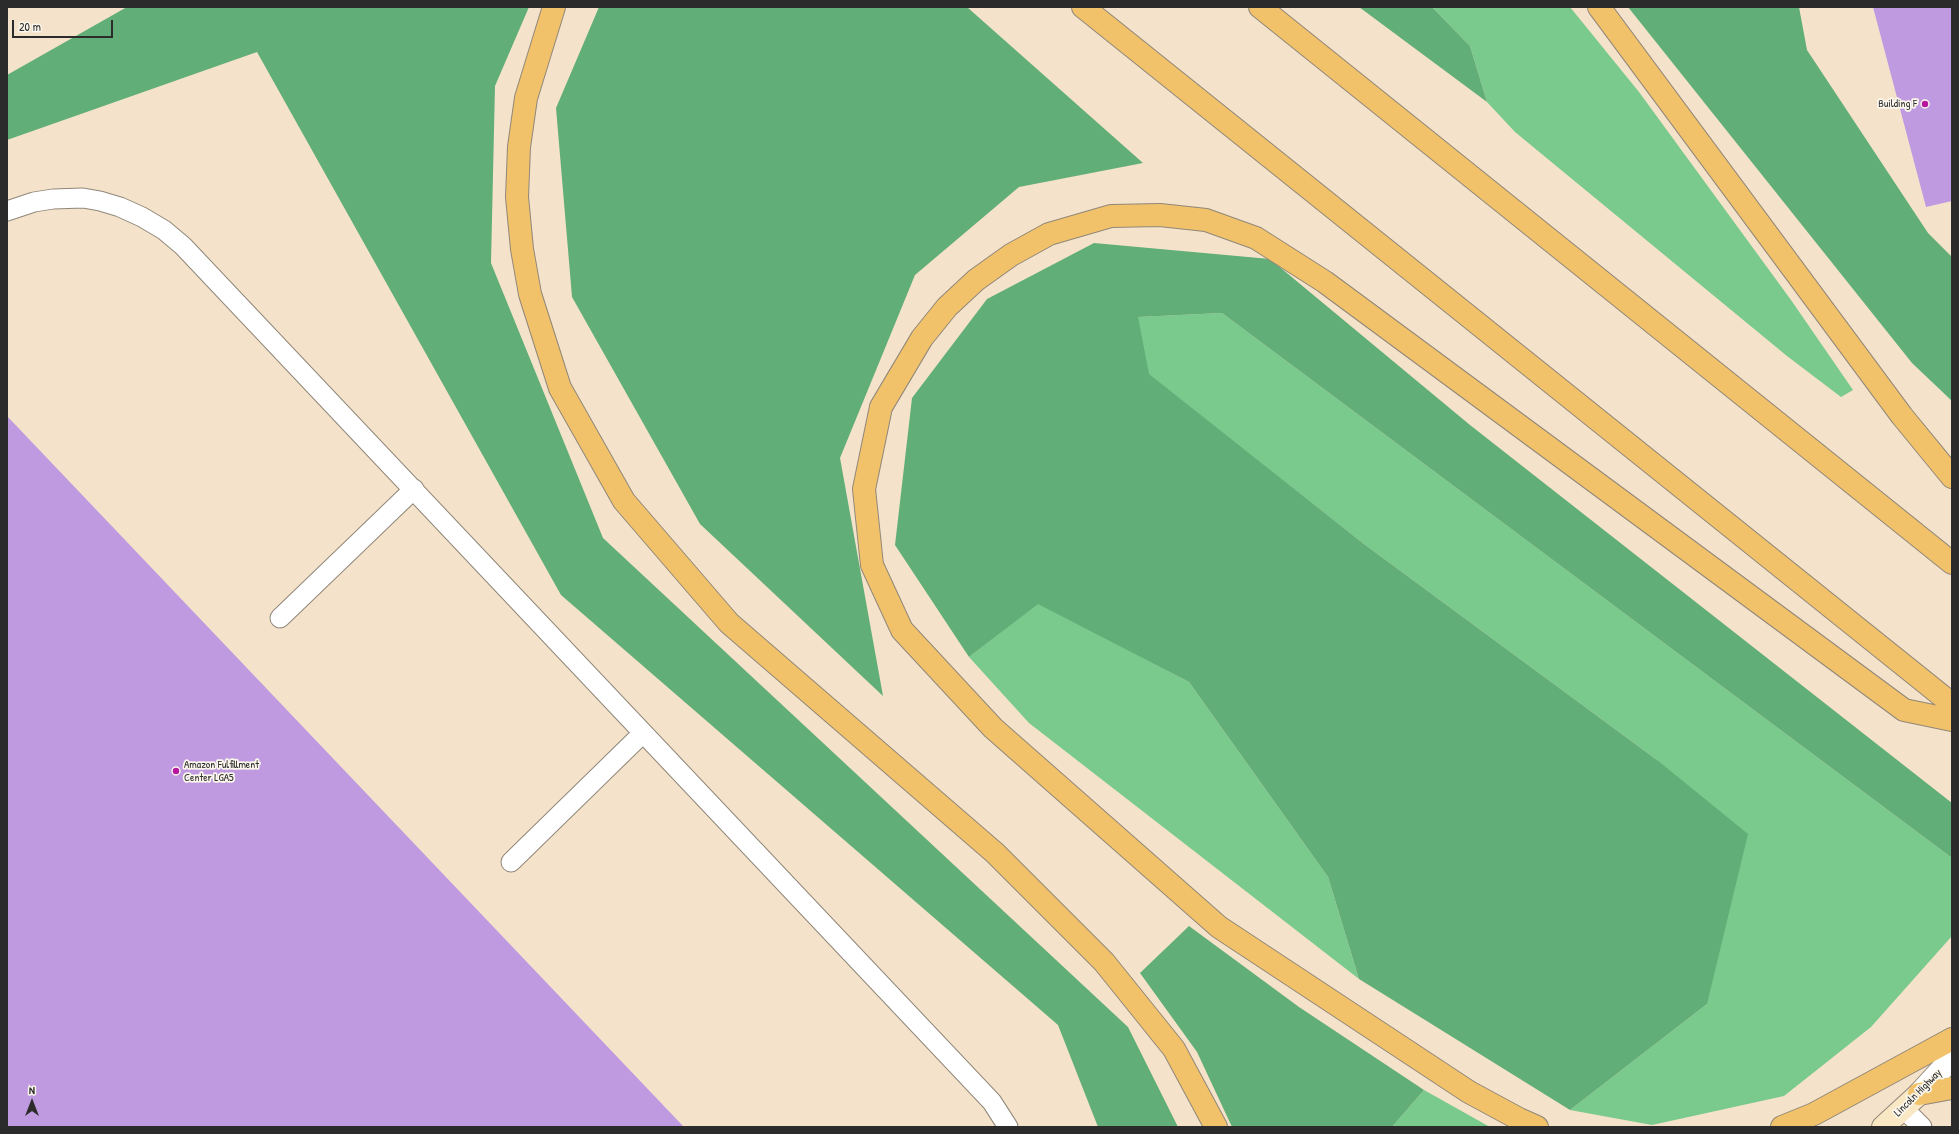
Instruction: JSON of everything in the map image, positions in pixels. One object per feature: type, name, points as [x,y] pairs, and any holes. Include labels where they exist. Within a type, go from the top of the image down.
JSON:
[{"type":"highway","points":[[554,7],[526,98],[521,133],[517,197],[522,249],[530,294],[560,388],[624,501],[729,623],[995,853],[1104,962],[1174,1050],[1216,1127]]},
{"type":"highway","points":[[1083,7],[1952,704]]},
{"type":"highway","points":[[1260,7],[1952,563]]},
{"type":"highway","points":[[1599,7],[1902,416],[1952,477]]},
{"type":"highway","points":[[1537,1127],[1469,1092],[1219,926],[993,728],[902,630],[872,565],[864,490],[882,407],[922,338],[947,307],[976,280],[1011,255],[1050,234],[1111,216],[1160,215],[1206,220],[1256,238],[1324,282],[1904,710],[1952,720]]},
{"type":"highway","points":[[1782,1127],[1814,1114],[1952,1039]]},
{"type":"highway","points":[[1911,1101],[1952,1088]]},
{"type":"main road","name":"Lincoln Highway","points":[[1883,1127],[1911,1101]]},
{"type":"street","name":"Lincoln Highway","points":[[1911,1101],[1952,1058]]},
{"type":"lane","points":[[7,211],[34,202],[53,199],[83,198],[120,207],[164,230],[197,260],[992,1102],[1008,1127]]},
{"type":"lane","points":[[280,618],[414,490]]},
{"type":"lane","points":[[511,862],[643,733]]},
{"type":"lane","points":[[1911,1101],[1922,1127]]},
{"type":"green space","points":[[127,7],[529,7],[495,86],[491,263],[603,538],[1128,1027],[1178,1127],[1098,1127],[1058,1025],[561,595],[257,52],[7,140],[7,75]]},
{"type":"green space","points":[[599,7],[967,7],[1143,163],[1019,187],[915,275],[840,458],[883,696],[700,524],[572,297],[556,108]]},
{"type":"green space","points":[[1359,7],[1432,7],[1470,46],[1487,102]]},
{"type":"green space","points":[[1432,7],[1570,7],[1639,92],[1791,300],[1853,390],[1841,397],[1787,356],[1515,132],[1487,102],[1470,46]]},
{"type":"green space","points":[[1628,7],[1799,7],[1807,50],[1928,233],[1952,257],[1952,401],[1912,363]]},
{"type":"green space","points":[[1094,243],[1270,259],[1470,425],[1952,803],[1952,858],[1222,313],[1138,317],[1149,374],[1364,544],[1657,760],[1748,834],[1707,1004],[1570,1110],[1359,979],[1328,877],[1189,682],[1038,604],[969,657],[895,545],[912,398],[987,299]]},
{"type":"green space","points":[[1222,313],[1952,858],[1952,936],[1871,1027],[1784,1096],[1652,1125],[1570,1110],[1707,1004],[1657,760],[1364,544],[1148,374],[1137,317]]},
{"type":"green space","points":[[1038,603],[1189,682],[1328,877],[1359,979],[1029,723],[969,657]]},
{"type":"green space","points":[[1189,926],[1299,1007],[1424,1090],[1392,1127],[1232,1127],[1197,1052],[1140,973]]},
{"type":"green space","points":[[1424,1090],[1490,1127],[1392,1127]]},
{"type":"building","name":"Building F","points":[[1873,7],[1952,7],[1952,201],[1926,207]]},
{"type":"building","name":"Amazon Fulfillment Center LGA5","points":[[7,416],[683,1126],[7,1127]]},
{"type":"place","name":"Building F","points":[[1925,104]]},
{"type":"place","name":"Amazon Fulfillment Center LGA5","points":[[176,771]]}]
